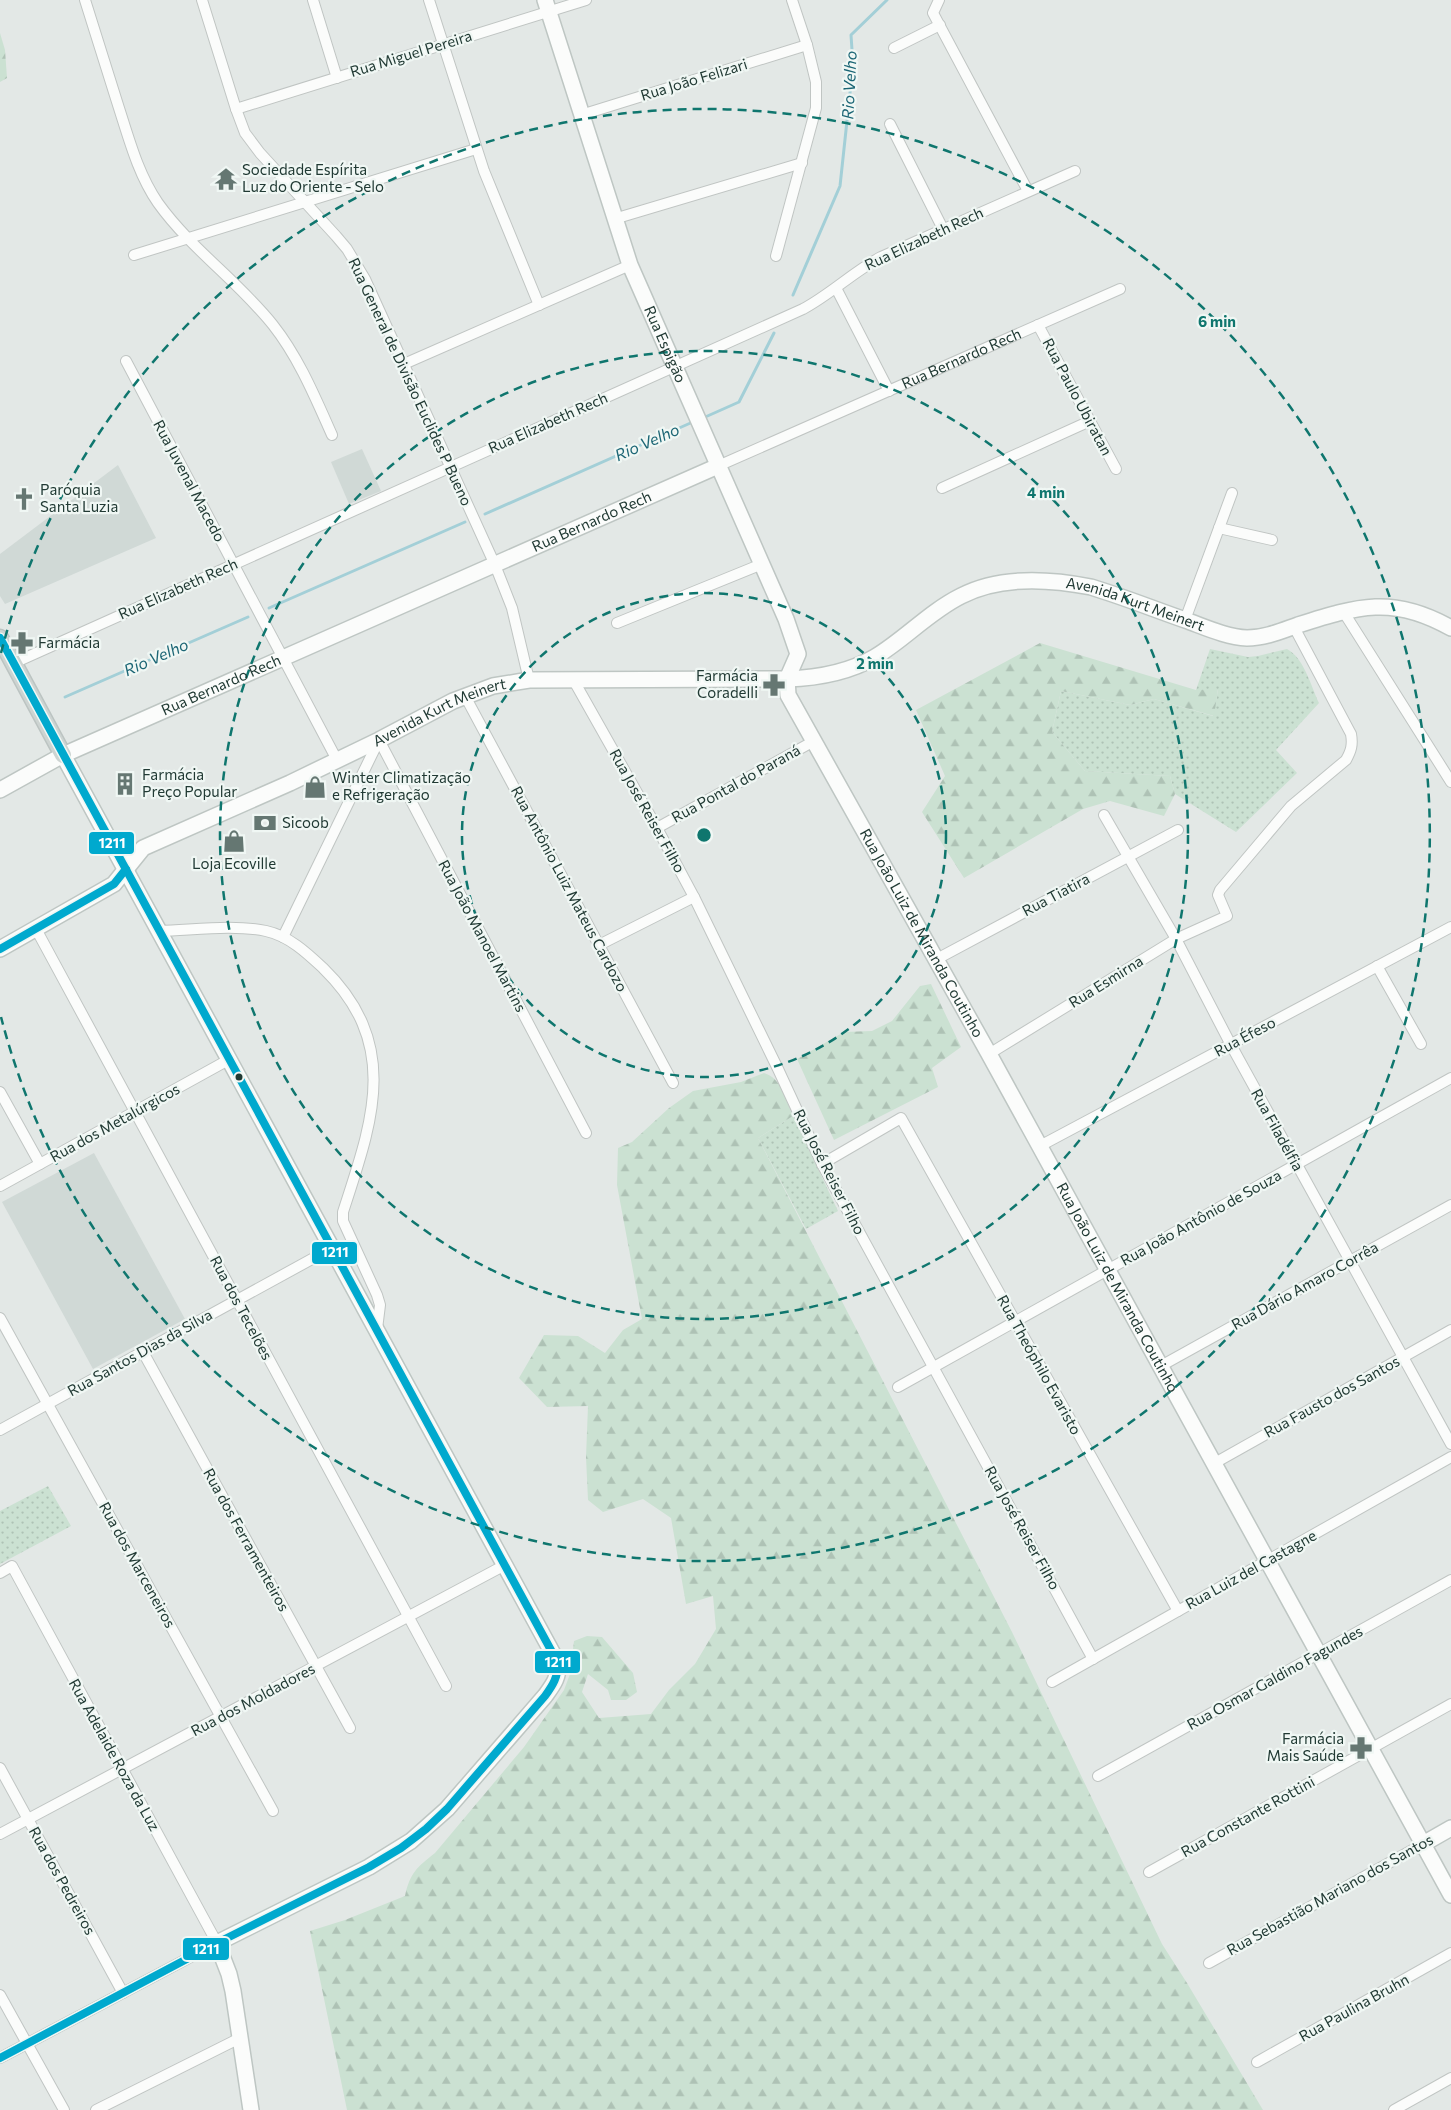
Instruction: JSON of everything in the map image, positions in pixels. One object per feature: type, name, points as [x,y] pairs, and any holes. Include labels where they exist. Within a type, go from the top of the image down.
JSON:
[{"type":"main road","name":"Rua Espigão","points":[[547,6],[630,265],[786,619],[798,654]]},
{"type":"main road","name":"Rua Bernardo Rech","points":[[0,790],[63,755],[718,466]]},
{"type":"main road","name":"Avenida Kurt Meinert","points":[[0,949],[114,884],[143,848],[337,760],[423,715],[493,686],[529,680],[787,679],[816,677],[852,668],[876,657],[933,612],[963,594],[980,588],[1010,583],[1055,582],[1091,587],[1227,634],[1244,638],[1266,636],[1343,611],[1374,606],[1393,606],[1420,613],[1451,628]]},
{"type":"main road","points":[[0,638],[558,1663],[559,1673],[556,1682],[447,1809],[411,1841],[369,1867],[217,1943],[229,1974],[250,2110]]},
{"type":"main road","points":[[787,679],[794,667],[798,654],[814,669],[834,673]]},
{"type":"main road","name":"Rua João Luiz de Miranda Coutinho","points":[[787,679],[788,694],[1451,1895]]},
{"type":"main road","name":"Rua Sebastião Mariano dos Santos","points":[[1423,1844],[1451,1828]]},
{"type":"street","points":[[85,0],[139,166],[158,202],[188,239],[258,308],[277,330],[301,368],[332,435]]},
{"type":"street","name":"Rua General de Divisão Euclides P Bueno","points":[[202,0],[241,124],[251,142],[336,236],[357,264],[451,466],[494,564],[512,608],[529,680]]},
{"type":"street","points":[[313,0],[336,78]]},
{"type":"street","points":[[429,0],[476,149],[539,305]]},
{"type":"street","name":"Rua Miguel Pereira","points":[[236,109],[443,44],[547,6],[586,0]]},
{"type":"street","points":[[776,256],[816,108],[816,82],[807,45],[792,0]]},
{"type":"street","points":[[939,0],[933,13],[1028,191]]},
{"type":"street","points":[[894,48],[940,25]]},
{"type":"street","name":"Rua João Felizari","points":[[581,115],[807,45]]},
{"type":"street","points":[[890,124],[943,229]]},
{"type":"street","points":[[134,255],[476,149]]},
{"type":"street","points":[[614,219],[802,163]]},
{"type":"street","name":"Rua Elizabeth Rech","points":[[14,663],[803,309],[836,288],[869,263],[1075,170]]},
{"type":"street","points":[[404,364],[630,265]]},
{"type":"street","points":[[836,288],[889,390]]},
{"type":"street","name":"Rua Bernardo Rech","points":[[718,466],[1120,289]]},
{"type":"street","name":"Rua Paulo Ubiratan","points":[[1038,325],[1116,469]]},
{"type":"street","name":"Rua Juvenal Macedo","points":[[126,361],[337,760]]},
{"type":"street","points":[[942,488],[1090,421]]},
{"type":"street","points":[[1185,620],[1232,493]]},
{"type":"street","points":[[1219,528],[1272,540]]},
{"type":"street","points":[[618,623],[762,564]]},
{"type":"street","points":[[1343,611],[1451,782]]},
{"type":"street","name":"Rua Esmirna","points":[[988,1054],[1176,939],[1227,916],[1218,896],[1220,890],[1291,806],[1346,760],[1351,752],[1353,742],[1351,734],[1294,627]]},
{"type":"street","name":"Rua José Reiser Filho","points":[[574,681],[694,897],[759,1028],[822,1164],[1093,1658]]},
{"type":"street","name":"Rua Antônio Luiz Mateus Cardozo","points":[[465,696],[673,1082]]},
{"type":"street","points":[[283,937],[378,740]]},
{"type":"street","name":"Rua João Manoel Martins","points":[[378,740],[586,1133]]},
{"type":"street","name":"Rua Pontal do Paraná","points":[[657,828],[814,741]]},
{"type":"street","name":"Rua Filadélfia","points":[[1104,815],[1176,939],[1230,1045],[1451,1444]]},
{"type":"street","name":"Rua Tiatira","points":[[935,960],[1178,830]]},
{"type":"street","points":[[599,945],[694,897]]},
{"type":"street","name":"Rua Éfeso","points":[[1038,1147],[1451,927]]},
{"type":"street","name":"Rua dos Tecelões","points":[[36,929],[446,1686]]},
{"type":"street","points":[[160,931],[238,929],[266,931],[283,937],[309,955],[341,988],[359,1013],[369,1044],[374,1090],[373,1108],[367,1135],[343,1212],[343,1221],[377,1295],[380,1305],[376,1329]]},
{"type":"street","points":[[1377,966],[1421,1044]]},
{"type":"street","name":"Rua dos Metalúrgicos","points":[[0,1186],[230,1059]]},
{"type":"street","name":"Rua João Antônio de Souza","points":[[898,1387],[1451,1078]]},
{"type":"street","points":[[0,1092],[40,1164]]},
{"type":"street","name":"Rua Theóphilo Evaristo","points":[[822,1164],[901,1118],[1178,1611]]},
{"type":"street","name":"Rua Dário Amaro Corrêa","points":[[1159,1367],[1451,1205]]},
{"type":"street","name":"Rua Santos Dias da Silva","points":[[0,1430],[332,1248]]},
{"type":"street","name":"Rua dos Marceneiros","points":[[0,1318],[273,1812]]},
{"type":"street","name":"Rua Fausto dos Santos","points":[[1213,1464],[1451,1330]]},
{"type":"street","name":"Rua dos Ferramenteiros","points":[[143,1352],[350,1728]]},
{"type":"street","name":"Rua Luiz del Castagne","points":[[1052,1682],[1451,1457]]},
{"type":"street","name":"Rua dos Moldadores","points":[[0,1834],[505,1565]]},
{"type":"street","name":"Rua Adelaide Roza da Luz","points":[[0,1573],[12,1566],[217,1943]]},
{"type":"street","name":"Rua Osmar Galdino Fagundes","points":[[1098,1776],[1451,1580]]},
{"type":"street","name":"Rua Constante Rottini","points":[[1149,1872],[1451,1704]]},
{"type":"street","name":"Rua dos Pedreiros","points":[[0,1768],[123,1993]]},
{"type":"street","name":"Rua Sebastião Mariano dos Santos","points":[[1209,1963],[1423,1844]]},
{"type":"street","points":[[0,2058],[217,1943]]},
{"type":"street","name":"Rua Paulina Bruhn","points":[[1257,2062],[1451,1954]]},
{"type":"street","points":[[0,1995],[64,2110]]},
{"type":"street","points":[[96,2110],[240,2038]]},
{"type":"street","points":[[1394,2110],[1451,2078]]},
{"type":"shaded area","points":[[362,449],[381,491],[349,504],[331,462]]},
{"type":"shaded area","points":[[118,465],[156,538],[5,604],[0,596],[0,554]]},
{"type":"shaded area","points":[[94,1153],[185,1319],[93,1369],[2,1202]]},
{"type":"green space","points":[[0,33],[5,50],[7,78],[0,82]]},
{"type":"green space","points":[[1040,643],[1196,690],[1218,689],[1214,716],[1154,699],[1130,705],[1061,691],[1052,732],[1085,771],[1170,776],[1175,794],[1164,816],[1110,801],[1083,809],[964,878],[922,812],[945,776],[916,710]]},
{"type":"green space","points":[[1210,649],[1248,657],[1287,649],[1298,659],[1319,703],[1276,750],[1297,773],[1236,832],[1175,794],[1170,776],[1085,771],[1052,732],[1061,691],[1130,705],[1154,699],[1213,716],[1218,690],[1196,690]]},
{"type":"green space","points":[[931,984],[961,1047],[932,1068],[938,1087],[834,1140],[797,1059],[844,1032],[872,1031],[892,1021],[920,986]]},
{"type":"green space","points":[[764,1073],[779,1085],[793,1116],[758,1138],[1012,1632],[1162,1944],[1263,2110],[347,2110],[310,1931],[345,1920],[405,1896],[415,1871],[435,1853],[524,1747],[564,1690],[570,1674],[574,1641],[587,1636],[602,1637],[633,1673],[637,1692],[626,1700],[611,1700],[608,1690],[588,1674],[582,1692],[599,1718],[651,1714],[669,1690],[695,1664],[716,1629],[713,1596],[686,1604],[671,1518],[643,1499],[603,1512],[588,1500],[586,1457],[588,1406],[547,1407],[519,1378],[544,1335],[578,1336],[605,1353],[623,1330],[642,1319],[617,1185],[618,1148],[632,1142],[669,1108],[693,1091],[741,1082]]},
{"type":"green space","points":[[793,1116],[838,1211],[806,1229],[758,1138]]},
{"type":"green space","points":[[48,1486],[71,1526],[0,1564],[0,1511]]},
{"type":"waterway","name":"Rio Velho","points":[[793,295],[840,186],[853,65],[851,35],[887,0]]},
{"type":"waterway","name":"Rio Velho","points":[[703,418],[739,402],[774,333]]},
{"type":"waterway","name":"Rio Velho","points":[[485,514],[695,421]]},
{"type":"waterway","name":"Rio Velho","points":[[269,608],[465,522]]},
{"type":"waterway","name":"Rio Velho","points":[[65,697],[248,617]]},
{"type":"transit line","name":"1211","points":[[0,638],[558,1663],[554,1681],[545,1696],[447,1809],[426,1829],[401,1848],[369,1867],[217,1943],[0,2058]]},
{"type":"transit line","name":"1211","points":[[0,949],[114,884],[126,869]]},
{"type":"place","name":"Sociedade Espírita Luz do Oriente - Selo","points":[[226,179]]},
{"type":"place","name":"Paróquia Santa Luzia","points":[[24,499]]},
{"type":"place","name":"Farmácia","points":[[22,643]]},
{"type":"place","name":"Farmácia Coradelli","points":[[774,685]]},
{"type":"place","name":"Farmácia Preço Popular","points":[[125,784]]},
{"type":"place","name":"Winter Climatização e Refrigeração","points":[[315,787]]},
{"type":"place","name":"Sicoob","points":[[265,823]]},
{"type":"place","name":"Loja Ecoville","points":[[234,841]]},
{"type":"place","name":"Farmácia Mais Saúde","points":[[1361,1748]]}]
